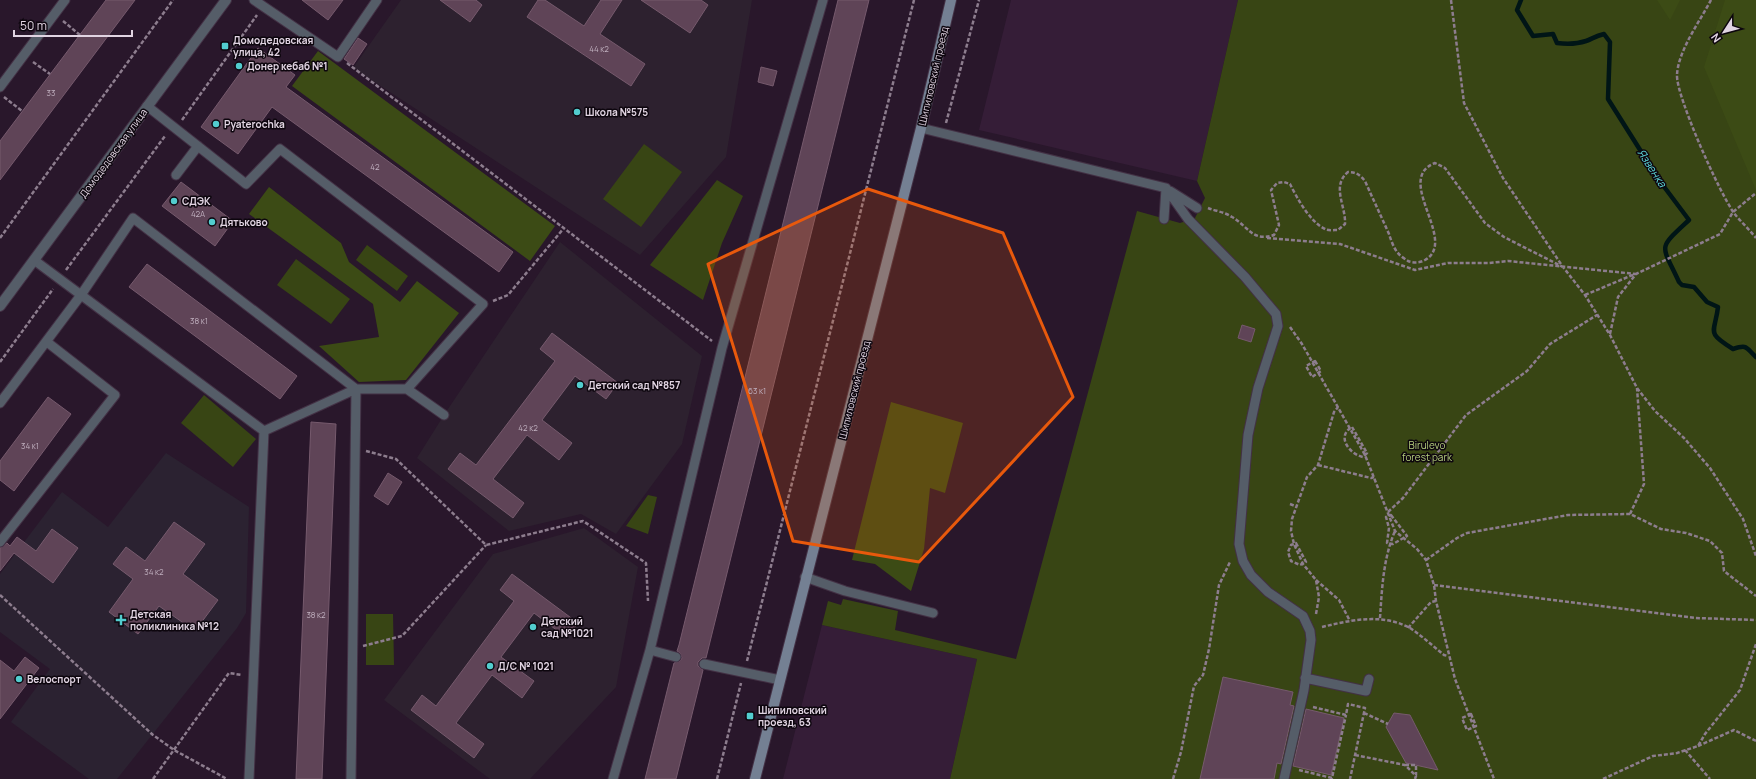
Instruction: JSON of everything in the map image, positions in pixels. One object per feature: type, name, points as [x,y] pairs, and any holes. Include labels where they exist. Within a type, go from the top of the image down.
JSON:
[{"type":"main road","name":"Шипиловский проезд","points":[[755,779],[805,577],[921,128],[951,0]]},
{"type":"street","name":"Домодедовская улица","points":[[1,302],[34,260],[226,0]]},
{"type":"lane","points":[[0,87],[65,0]]},
{"type":"lane","points":[[254,0],[338,57],[377,0]]},
{"type":"lane","points":[[614,779],[650,650],[722,348],[823,0]]},
{"type":"lane","points":[[147,106],[246,184],[280,149],[484,304],[407,389]]},
{"type":"lane","points":[[921,128],[1166,188],[1197,208]]},
{"type":"lane","points":[[176,175],[198,146]]},
{"type":"lane","points":[[1164,219],[1166,188]]},
{"type":"lane","points":[[1166,188],[1188,218],[1245,277],[1276,314],[1278,326],[1258,388],[1248,435],[1239,544],[1243,561],[1251,575],[1268,592],[1302,616],[1311,626],[1311,640],[1305,678],[1284,779]]},
{"type":"lane","points":[[0,403],[81,295],[133,218],[356,389]]},
{"type":"lane","points":[[34,260],[264,431]]},
{"type":"lane","points":[[0,542],[115,395],[47,342]]},
{"type":"lane","points":[[351,779],[354,649],[356,389]]},
{"type":"lane","points":[[264,431],[356,389],[407,389],[444,415]]},
{"type":"lane","points":[[249,779],[264,431]]},
{"type":"lane","points":[[805,577],[845,590],[934,613]]},
{"type":"lane","points":[[650,650],[676,657]]},
{"type":"lane","points":[[704,664],[780,680]]},
{"type":"lane","points":[[1305,678],[1366,691],[1369,679]]},
{"type":"path","points":[[0,238],[173,0]]},
{"type":"path","points":[[717,779],[914,0]]},
{"type":"path","points":[[943,133],[979,0]]},
{"type":"path","points":[[1451,0],[1464,103],[1503,178],[1563,267],[1585,295],[1610,335],[1637,388],[1655,410],[1684,438],[1710,468],[1743,519],[1756,556]]},
{"type":"path","points":[[1711,0],[1682,54],[1677,75],[1679,90],[1707,163],[1733,212],[1756,238]]},
{"type":"path","points":[[0,362],[167,133],[176,128],[263,6]]},
{"type":"path","points":[[54,14],[80,35]]},
{"type":"path","points":[[24,55],[50,74]]},
{"type":"path","points":[[338,57],[722,348]]},
{"type":"path","points":[[0,94],[22,111]]},
{"type":"path","points":[[1264,238],[1274,235],[1279,225],[1271,190],[1277,183],[1284,182],[1290,184],[1299,203],[1325,230],[1338,230],[1345,224],[1346,217],[1339,187],[1340,181],[1348,172],[1353,172],[1365,181],[1397,253],[1408,261],[1420,262],[1428,258],[1434,252],[1436,240],[1420,185],[1421,174],[1426,167],[1435,164],[1445,168],[1485,223],[1504,237],[1563,267]]},
{"type":"path","points":[[1585,295],[1636,274],[1720,234],[1733,212],[1756,193]]},
{"type":"path","points":[[1197,208],[1206,208],[1231,216],[1255,235],[1264,238],[1340,244],[1414,270],[1448,262],[1489,263],[1508,261],[1636,274]]},
{"type":"path","points":[[484,304],[508,295],[564,228]]},
{"type":"path","points":[[1610,335],[1618,297],[1636,274]]},
{"type":"path","points":[[1276,314],[1289,326],[1302,344],[1365,454],[1395,531],[1405,538],[1426,560],[1434,585],[1436,601],[1454,679],[1475,726],[1494,779]]},
{"type":"path","points":[[1388,512],[1403,498],[1466,415],[1527,371],[1550,344],[1597,314]]},
{"type":"path","points":[[1313,362],[1306,366],[1312,377],[1319,372]]},
{"type":"path","points":[[1630,514],[1644,484],[1637,388]]},
{"type":"path","points":[[1303,564],[1295,564],[1289,557],[1290,548],[1294,544],[1292,525],[1295,506],[1307,477],[1318,465],[1334,412],[1338,407]]},
{"type":"path","points":[[1350,428],[1345,436],[1346,446],[1357,456],[1363,457],[1365,454]]},
{"type":"path","points":[[356,449],[396,459],[486,545]]},
{"type":"path","points":[[1318,465],[1371,478],[1374,477]]},
{"type":"path","points":[[1290,504],[1295,506]]},
{"type":"path","points":[[1426,560],[1457,538],[1467,533],[1568,515],[1630,514],[1660,529],[1686,533],[1710,541],[1722,553],[1724,571],[1756,596]]},
{"type":"path","points":[[1389,516],[1391,515],[1407,536],[1405,538]]},
{"type":"path","points":[[1389,516],[1386,518],[1389,528],[1387,543],[1390,544]]},
{"type":"path","points":[[354,649],[402,636],[486,545],[583,521],[646,563],[648,603]]},
{"type":"path","points":[[1380,619],[1382,578],[1390,544],[1395,531]]},
{"type":"path","points":[[1390,544],[1405,538]]},
{"type":"path","points":[[1294,544],[1296,543],[1306,562],[1303,564]]},
{"type":"path","points":[[1172,779],[1181,752],[1194,686],[1203,675],[1209,649],[1219,585],[1239,544]]},
{"type":"path","points":[[1303,564],[1316,580],[1336,596],[1346,610],[1350,621]]},
{"type":"path","points":[[1316,580],[1319,597],[1311,626],[1319,627],[1350,621],[1380,619],[1408,628],[1444,655],[1448,656]]},
{"type":"path","points":[[1434,585],[1694,618],[1756,620]]},
{"type":"path","points":[[0,594],[153,735],[174,750],[227,779]]},
{"type":"path","points":[[1408,628],[1431,602],[1436,601]]},
{"type":"path","points":[[1698,746],[1705,734],[1740,690],[1756,644]]},
{"type":"path","points":[[153,779],[229,673],[254,677]]},
{"type":"path","points":[[1286,767],[1332,778],[1348,704],[1365,708],[1350,779]]},
{"type":"path","points":[[1308,706],[1346,715]]},
{"type":"path","points":[[1364,712],[1388,724]]},
{"type":"path","points":[[1470,715],[1462,718],[1464,724],[1467,730],[1475,726]]},
{"type":"path","points":[[1603,779],[1653,756],[1698,746],[1734,730],[1756,741]]},
{"type":"path","points":[[1685,750],[1710,779]]},
{"type":"path","points":[[1355,755],[1405,766],[1416,765],[1415,777]]},
{"type":"path","points":[[1405,766],[1415,777]]},
{"type":"highlighted area","points":[[868,189],[1003,233],[1073,397],[919,562],[793,541],[708,264]]},
{"type":"shaded area","name":"Школа №575","points":[[401,0],[752,0],[726,157],[640,255],[353,68]]},
{"type":"shaded area","points":[[1011,0],[1238,0],[1197,181],[979,130]]},
{"type":"shaded area","name":"Детский сад №857","points":[[560,242],[702,356],[682,444],[616,534],[581,514],[509,531],[417,458],[444,415]]},
{"type":"shaded area","name":"Детская поликлиника №12","points":[[166,453],[249,507],[246,613],[237,628],[117,779],[89,779],[11,722],[50,669],[0,632],[0,574],[62,492],[108,527]]},
{"type":"shaded area","name":"Детский сад №1021","points":[[584,528],[638,567],[616,687],[530,779],[490,779],[384,700],[493,554]]},
{"type":"shaded area","points":[[822,625],[977,659],[950,779],[783,779]]},
{"type":"green space","name":"Birulevo forest park","points":[[1238,0],[1756,0],[1756,779],[950,779],[977,659],[822,625],[828,601],[841,605],[843,599],[898,611],[895,630],[1016,659],[1137,211],[1180,223],[1195,218],[1205,198],[1197,181]]},
{"type":"green space","points":[[1657,0],[1680,0],[1670,20]]},
{"type":"green space","points":[[1725,0],[1756,0],[1756,190],[1704,67]]},
{"type":"green space","points":[[318,51],[555,226],[530,261],[292,86]]},
{"type":"green space","points":[[644,144],[682,172],[641,227],[603,199]]},
{"type":"green space","points":[[717,180],[743,196],[722,243],[703,300],[650,265]]},
{"type":"green space","points":[[269,187],[341,243],[349,262],[400,302],[417,281],[459,313],[406,380],[359,382],[319,346],[379,337],[373,304],[249,214]]},
{"type":"green space","points":[[367,245],[408,276],[397,291],[356,260]]},
{"type":"green space","points":[[296,259],[350,299],[331,324],[277,285]]},
{"type":"green space","points":[[204,395],[256,439],[233,467],[181,423]]},
{"type":"green space","points":[[891,402],[963,423],[945,493],[930,488],[924,549],[911,591],[875,564],[852,560]]},
{"type":"green space","points":[[648,495],[657,497],[648,534],[626,526]]},
{"type":"green space","points":[[366,614],[393,614],[394,665],[366,665]]},
{"type":"building","points":[[106,0],[135,0],[0,180],[0,141]]},
{"type":"building","points":[[302,0],[343,0],[328,20]]},
{"type":"building","points":[[440,0],[476,0],[482,5],[470,22]]},
{"type":"building","points":[[538,0],[545,0],[584,26],[601,0],[622,0],[600,34],[645,64],[631,86],[527,17]]},
{"type":"building","points":[[641,0],[701,0],[708,5],[690,33]]},
{"type":"building","points":[[838,0],[869,0],[706,658],[702,658],[698,662],[698,666],[703,670],[676,779],[645,779],[674,663],[680,661],[682,658],[680,653],[677,651]]},
{"type":"building","points":[[358,38],[367,44],[353,65],[344,59]]},
{"type":"building","points":[[258,48],[295,75],[286,87],[513,252],[499,272],[272,107],[238,154],[201,127]]},
{"type":"building","points":[[761,67],[777,71],[773,86],[758,82]]},
{"type":"building","points":[[181,182],[233,221],[215,246],[162,206]]},
{"type":"building","points":[[147,264],[297,376],[280,399],[129,287]]},
{"type":"building","points":[[1242,325],[1255,329],[1251,342],[1238,338]]},
{"type":"building","points":[[552,333],[618,383],[606,399],[575,376],[542,420],[572,443],[559,460],[527,435],[493,479],[524,503],[513,518],[448,469],[460,453],[476,465],[555,361],[540,349]]},
{"type":"building","points":[[48,397],[71,414],[14,491],[0,480],[0,461]]},
{"type":"building","points":[[311,422],[336,424],[322,779],[296,779]]},
{"type":"building","points":[[388,473],[402,482],[388,505],[374,496]]},
{"type":"building","points":[[174,522],[205,544],[183,574],[218,600],[195,631],[159,606],[138,634],[109,612],[133,579],[113,564],[126,547],[145,561]]},
{"type":"building","points":[[52,529],[78,548],[53,583],[14,553],[0,571],[0,548],[7,543],[10,546],[17,537],[36,551]]},
{"type":"building","name":"Д/C № 1021","points":[[512,574],[578,623],[567,638],[534,613],[501,657],[534,681],[522,698],[492,675],[456,723],[484,744],[474,758],[411,710],[422,695],[436,706],[514,601],[500,590]]},
{"type":"building","name":"Велоспорт","points":[[25,657],[39,668],[0,719],[0,660],[14,671]]},
{"type":"building","points":[[1223,677],[1293,692],[1290,705],[1294,706],[1281,764],[1277,763],[1274,779],[1200,779]]},
{"type":"building","points":[[1306,709],[1344,718],[1331,775],[1293,766]]},
{"type":"building","points":[[1394,713],[1410,715],[1438,770],[1406,763],[1386,727]]},
{"type":"waterway","name":"Язвенка","points":[[1521,0],[1517,10],[1533,36],[1553,34],[1557,43],[1571,44],[1586,41],[1604,34],[1610,42],[1608,99],[1659,180],[1689,220],[1671,237],[1667,243],[1665,248],[1668,260],[1682,285],[1694,287],[1707,302],[1718,307],[1714,327],[1715,335],[1718,339],[1733,349],[1744,347],[1756,357]]},
{"type":"place","name":"Домодедовская улица, 42","points":[[225,46]]},
{"type":"place","name":"Донер кебаб №1","points":[[239,66]]},
{"type":"place","name":"Школа №575","points":[[577,112]]},
{"type":"place","name":"Pyaterochka","points":[[216,124]]},
{"type":"place","name":"СДЭК","points":[[174,201]]},
{"type":"place","name":"Дятьково","points":[[212,222]]},
{"type":"place","name":"Детский сад №857","points":[[580,385]]},
{"type":"place","name":"Детская поликлиника №12","points":[[121,620]]},
{"type":"place","name":"Детский сад №1021","points":[[533,627]]},
{"type":"place","name":"Д/C № 1021","points":[[490,666]]},
{"type":"place","name":"Велоспорт","points":[[19,679]]},
{"type":"place","name":"Шипиловский проезд, 63","points":[[750,716]]}]
